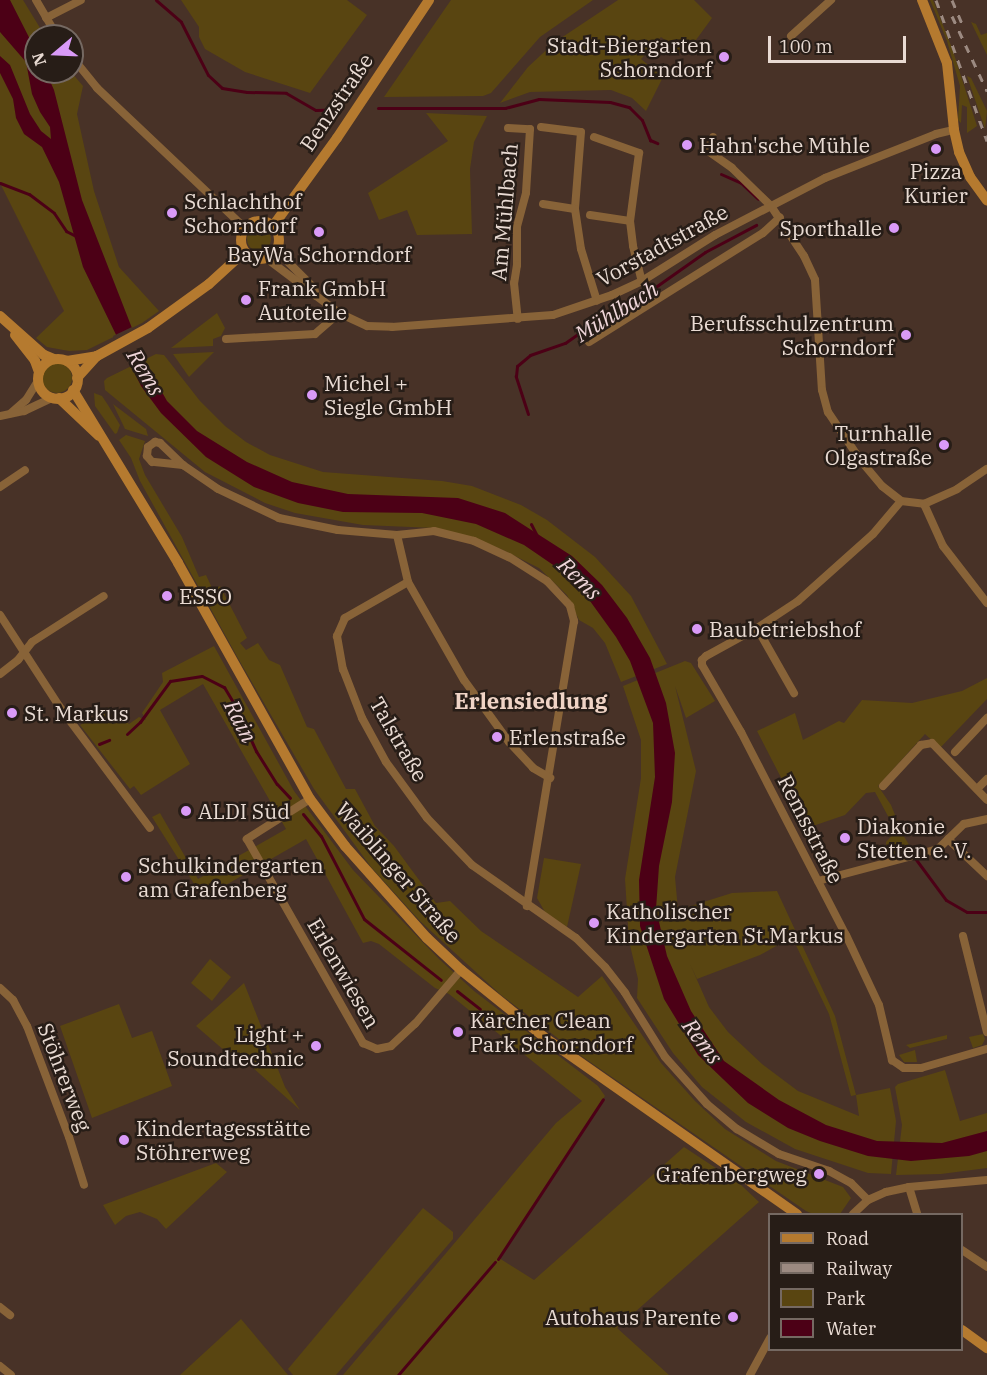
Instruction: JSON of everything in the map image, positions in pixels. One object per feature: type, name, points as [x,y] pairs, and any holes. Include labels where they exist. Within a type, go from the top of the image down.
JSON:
[{"type":"main road","name":"Benzstraße","points":[[273,226],[337,138],[429,0]]},
{"type":"main road","points":[[922,0],[947,63],[954,130],[965,166],[987,200]]},
{"type":"main road","points":[[258,220],[273,226],[279,239],[276,250],[266,258],[256,259],[244,252],[240,239],[244,227],[258,220]]},
{"type":"main road","points":[[77,378],[97,356],[148,328],[209,285],[244,252]]},
{"type":"main road","points":[[2,318],[44,355],[54,359],[67,361],[97,356]]},
{"type":"main road","points":[[2,318],[35,361],[43,392],[56,398],[74,390],[77,378],[75,369],[67,361]]},
{"type":"main road","points":[[39,376],[45,364],[54,359]]},
{"type":"main road","name":"Waiblinger Straße","points":[[74,390],[178,563],[310,799],[345,846],[427,939],[461,970],[544,1037],[795,1213]]},
{"type":"main road","name":"Waiblinger Straße","points":[[56,398],[101,438]]},
{"type":"main road","points":[[963,1331],[987,1348]]},
{"type":"street","points":[[36,0],[50,24]]},
{"type":"street","points":[[46,18],[81,0]]},
{"type":"street","points":[[791,36],[831,0]]},
{"type":"street","points":[[84,72],[97,88],[244,227]]},
{"type":"street","name":"Am Mühlbach","points":[[541,127],[581,132],[575,209],[581,249],[597,302]]},
{"type":"street","name":"Am Mühlbach","points":[[508,128],[530,129],[526,193],[518,227],[514,283],[518,320]]},
{"type":"street","name":"Vorstadtstraße","points":[[266,258],[309,293],[339,313],[367,326],[392,327],[518,320],[553,315],[597,302],[642,281],[715,235],[825,178],[936,134],[954,130]]},
{"type":"street","points":[[594,137],[639,153],[630,221],[633,246],[642,281]]},
{"type":"street","points":[[713,137],[708,151],[732,168],[780,216],[804,256],[815,280],[822,390],[828,412],[861,461],[882,486],[901,501],[924,504],[957,489],[987,469]]},
{"type":"street","name":"Am Mühlbach","points":[[543,204],[575,209]]},
{"type":"street","points":[[590,215],[630,221]]},
{"type":"street","name":"Vorstadtstraße","points":[[589,342],[763,233],[780,216]]},
{"type":"street","name":"Vorstadtstraße","points":[[276,250],[314,288],[316,296]]},
{"type":"street","points":[[226,339],[315,334],[339,313]]},
{"type":"street","points":[[11,413],[27,400],[39,376]]},
{"type":"street","points":[[0,416],[24,411],[56,398]]},
{"type":"street","points":[[183,465],[219,489],[279,518],[338,530],[397,535],[434,531],[474,541],[509,557],[547,581],[570,606],[574,621],[550,778],[527,906]]},
{"type":"street","points":[[0,487],[25,470]]},
{"type":"street","points":[[794,693],[757,628],[798,601],[826,578],[873,534],[901,501]]},
{"type":"street","points":[[924,504],[943,546],[987,603]]},
{"type":"street","points":[[397,535],[408,582],[464,680],[533,768],[550,778]]},
{"type":"street","name":"Talstraße","points":[[408,582],[345,618],[337,636],[343,669],[362,718],[382,755],[427,818],[471,865],[576,938],[625,993],[665,1057],[707,1104],[737,1129],[778,1154],[829,1171],[851,1183],[868,1200]]},
{"type":"street","points":[[0,674],[18,660],[32,642],[104,596]]},
{"type":"street","points":[[0,615],[22,653],[58,706],[150,828]]},
{"type":"street","name":"Remsstraße","points":[[757,628],[702,660],[702,665],[741,732],[879,1005],[890,1054],[897,1065],[904,1068],[921,1068],[987,1049]]},
{"type":"street","points":[[955,752],[987,718]]},
{"type":"street","points":[[883,786],[921,745],[932,743],[987,800]]},
{"type":"street","points":[[977,789],[987,779]]},
{"type":"street","name":"Erlenwiesen","points":[[310,799],[247,839],[363,1043],[376,1049],[391,1046],[415,1024],[461,970]]},
{"type":"street","points":[[818,881],[938,849],[964,824],[987,819]]},
{"type":"street","points":[[948,839],[987,876]]},
{"type":"street","points":[[963,936],[987,1032]]},
{"type":"street","name":"Stöhrerweg","points":[[0,988],[13,1000],[27,1026],[69,1137],[84,1185]]},
{"type":"street","points":[[856,1213],[868,1200],[886,1192],[909,1187],[987,1180]]},
{"type":"street","points":[[909,1187],[916,1213]]},
{"type":"street","points":[[963,1251],[987,1267]]},
{"type":"street","points":[[0,1307],[10,1315]]},
{"type":"street","points":[[750,1375],[768,1342]]},
{"type":"street","points":[[0,1366],[11,1375]]},
{"type":"green space","points":[[0,0],[23,0],[38,24],[24,24],[24,84],[81,84],[83,86],[77,114],[94,191],[119,267],[159,311],[142,323],[87,350],[69,351],[47,347],[36,338],[64,311],[0,183]]},
{"type":"green space","points":[[181,0],[347,0],[367,15],[310,93],[245,72],[205,49],[199,37],[199,27]]},
{"type":"green space","points":[[451,0],[593,0],[540,37],[491,93],[483,96],[384,97]]},
{"type":"green space","points":[[618,0],[694,0],[712,18],[685,55],[661,37],[641,59],[663,77],[646,111],[632,98],[611,90],[530,92],[500,103],[528,67],[555,42]]},
{"type":"green space","points":[[930,0],[933,0],[952,48],[977,126],[967,133],[967,107],[962,105],[961,123],[958,120],[960,86],[947,41]]},
{"type":"green space","points":[[971,22],[976,24],[981,35],[987,33],[987,55]]},
{"type":"green space","points":[[967,76],[971,78],[987,111],[985,129]]},
{"type":"green space","points":[[426,113],[487,116],[474,142],[470,169],[472,234],[417,235],[407,210],[379,220],[368,193],[448,141]]},
{"type":"green space","points":[[259,227],[268,230],[271,239],[268,248],[259,251],[250,248],[247,239],[250,230]]},
{"type":"green space","points":[[217,313],[225,328],[221,336],[213,339],[213,346],[171,348]]},
{"type":"green space","points":[[214,352],[189,377],[173,354]]},
{"type":"green space","points":[[156,354],[164,355],[200,401],[225,426],[246,442],[270,455],[323,472],[442,481],[472,486],[521,505],[547,520],[595,557],[631,596],[667,664],[621,682],[605,643],[593,628],[579,620],[567,595],[539,568],[503,550],[474,538],[435,528],[363,525],[295,513],[265,503],[205,472],[105,390],[104,381],[107,378]]},
{"type":"green space","points":[[57,363],[68,367],[72,378],[68,389],[57,393],[46,389],[42,378],[46,367]]},
{"type":"green space","points":[[94,393],[102,396],[120,425],[117,433],[115,434],[95,406]]},
{"type":"green space","points":[[113,404],[146,429],[148,436],[125,429]]},
{"type":"green space","points":[[126,435],[145,441],[139,459],[145,475],[182,537],[199,577],[206,575],[213,590],[220,586],[247,638],[240,643],[246,650],[258,643],[269,660],[280,665],[307,727],[314,729],[346,789],[355,789],[375,826],[394,846],[436,903],[450,901],[481,931],[578,997],[602,976],[661,1063],[695,1101],[725,1129],[776,1161],[843,1187],[851,1198],[841,1213],[806,1211],[580,1055],[501,995],[420,921],[371,867],[314,789],[239,660],[140,481],[131,458],[119,440]]},
{"type":"green space","points":[[214,646],[294,791],[353,870],[439,959],[474,991],[598,1086],[605,1096],[499,1258],[534,1280],[684,1147],[740,1184],[759,1202],[617,1328],[669,1375],[343,1375],[556,1123],[582,1101],[449,994],[435,988],[379,944],[371,941],[363,943],[306,839],[203,898],[152,817],[160,813],[198,879],[286,829],[203,684],[160,710],[190,764],[141,795],[134,786],[130,789],[80,725],[109,707],[129,724],[139,717],[146,720],[142,713],[163,682],[162,673]]},
{"type":"green space","points":[[685,661],[691,663],[715,701],[686,718],[675,686],[696,771],[675,877],[678,910],[732,893],[777,891],[835,1016],[856,1095],[890,1088],[896,1121],[891,1174],[868,1173],[795,1149],[746,1122],[702,1087],[673,1053],[637,998],[638,979],[629,941],[625,879],[641,778],[641,740],[623,686]],"holes":[[[792,937],[829,1014],[851,1096],[856,1095],[859,1116],[798,1091],[762,1064],[728,1032],[709,1007],[690,964],[697,979],[760,955]]]},
{"type":"green space","points":[[987,678],[987,699],[940,748],[925,734],[878,786],[891,805],[903,835],[913,851],[886,856],[886,842],[896,831],[875,792],[866,793],[845,815],[807,828],[757,731],[795,713],[803,740],[839,721],[844,723],[862,700],[912,703],[962,691]]},
{"type":"green space","points":[[544,858],[581,864],[567,927],[545,912],[537,898]]},
{"type":"green space","points":[[210,959],[231,977],[212,1001],[191,983]]},
{"type":"green space","points":[[244,983],[285,1087],[300,1110],[241,1057],[233,1058],[196,1026]]},
{"type":"green space","points":[[119,1004],[132,1038],[152,1031],[172,1086],[92,1118],[60,1026]]},
{"type":"green space","points":[[983,1034],[985,1039],[982,1045],[973,1048],[969,1037]]},
{"type":"green space","points":[[947,1035],[947,1039],[910,1048],[906,1045]]},
{"type":"green space","points":[[915,1050],[917,1062],[904,1062],[899,1055]]},
{"type":"green space","points":[[945,1070],[960,1121],[987,1113],[987,1168],[941,1174],[896,1175],[902,1125],[895,1087],[898,1084]]},
{"type":"green space","points":[[216,1163],[227,1172],[166,1229],[157,1219],[140,1212],[126,1216],[115,1225],[103,1205]]},
{"type":"green space","points":[[423,1208],[453,1232],[453,1239],[336,1375],[293,1375],[288,1369]]},
{"type":"green space","points":[[241,1319],[288,1375],[180,1375]]},
{"type":"water","points":[[0,0],[10,0],[24,27],[24,60],[0,32]]},
{"type":"water","name":"Rems","points":[[0,56],[10,65],[30,114],[41,131],[51,139],[50,127],[32,94],[30,84],[51,84],[82,200],[146,364],[167,401],[197,431],[247,462],[292,482],[348,494],[458,498],[505,513],[572,556],[602,585],[627,618],[650,658],[666,703],[675,753],[672,802],[659,866],[656,909],[667,956],[691,1011],[724,1061],[779,1100],[826,1125],[877,1141],[942,1143],[987,1131],[987,1151],[969,1156],[911,1161],[868,1156],[820,1141],[788,1128],[748,1103],[698,1055],[664,999],[640,926],[639,880],[655,777],[653,723],[630,661],[616,637],[590,601],[562,571],[524,545],[476,524],[422,513],[343,512],[298,503],[254,487],[206,457],[161,413],[141,386],[83,267],[59,182],[42,147],[24,134],[16,118],[13,99],[0,73]]},
{"type":"pier","points":[[132,327],[147,358],[128,367],[113,336]]},
{"type":"waterway","name":"Mühlbach","points":[[156,0],[181,22],[208,75],[222,88],[247,92],[286,93],[316,110],[341,109]]},
{"type":"waterway","name":"Mühlbach","points":[[378,108],[505,108],[539,99],[610,102],[629,107],[642,120],[650,140],[657,143]]},
{"type":"waterway","name":"Mühlbach","points":[[721,174],[741,183],[758,199]]},
{"type":"waterway","points":[[0,183],[29,194],[54,213],[66,231],[78,237]]},
{"type":"waterway","name":"Mühlbach","points":[[528,414],[516,376],[517,366],[530,355],[565,343],[609,312],[637,300],[705,252],[756,225]]},
{"type":"waterway","points":[[531,524],[537,536]]},
{"type":"waterway","name":"Rain","points":[[127,734],[140,722],[170,681],[202,676],[224,687],[256,751],[277,784],[290,798]]},
{"type":"waterway","points":[[99,744],[109,740]]},
{"type":"waterway","name":"Rain","points":[[303,814],[321,836],[364,919],[441,980]]},
{"type":"waterway","points":[[906,846],[946,900],[967,912],[987,912]]},
{"type":"waterway","points":[[457,991],[480,1009]]},
{"type":"waterway","points":[[498,1259],[603,1099]]},
{"type":"waterway","points":[[398,1375],[495,1262]]},
{"type":"railway","points":[[936,0],[987,141]]},
{"type":"railway","points":[[952,0],[962,24]]},
{"type":"railway","points":[[952,16],[987,91]]},
{"type":"place","name":"Stadt-Biergarten Schorndorf","points":[[724,57]]},
{"type":"place","name":"Hahn'sche Mühle","points":[[687,145]]},
{"type":"place","name":"Pizza Kurier","points":[[936,149]]},
{"type":"place","name":"Schlachthof Schorndorf","points":[[172,213]]},
{"type":"place","name":"Sporthalle","points":[[894,228]]},
{"type":"place","name":"BayWa Schorndorf","points":[[319,232]]},
{"type":"place","name":"Frank GmbH Autoteile","points":[[246,300]]},
{"type":"place","name":"Berufsschulzentrum Schorndorf","points":[[906,335]]},
{"type":"place","name":"Michel + Siegle GmbH","points":[[312,395]]},
{"type":"place","name":"Turnhalle Olgastraße","points":[[944,445]]},
{"type":"place","name":"ESSO","points":[[167,596]]},
{"type":"place","name":"Baubetriebshof","points":[[697,629]]},
{"type":"place","name":"St. Markus","points":[[12,713]]},
{"type":"place","name":"Erlenstraße","points":[[497,737]]},
{"type":"place","name":"ALDI Süd","points":[[186,811]]},
{"type":"place","name":"Diakonie Stetten e. V.","points":[[845,838]]},
{"type":"place","name":"Schulkindergarten am Grafenberg","points":[[126,877]]},
{"type":"place","name":"Katholischer Kindergarten St.Markus","points":[[594,923]]},
{"type":"place","name":"Kärcher Clean Park Schorndorf","points":[[458,1032]]},
{"type":"place","name":"Light + Soundtechnic","points":[[316,1046]]},
{"type":"place","name":"Kindertagesstätte Stöhrerweg","points":[[124,1140]]},
{"type":"place","name":"Grafenbergweg","points":[[819,1174]]},
{"type":"place","name":"Autohaus Parente","points":[[733,1317]]},
{"type":"district","name":"Erlensiedlung","points":[[531,701]]}]
